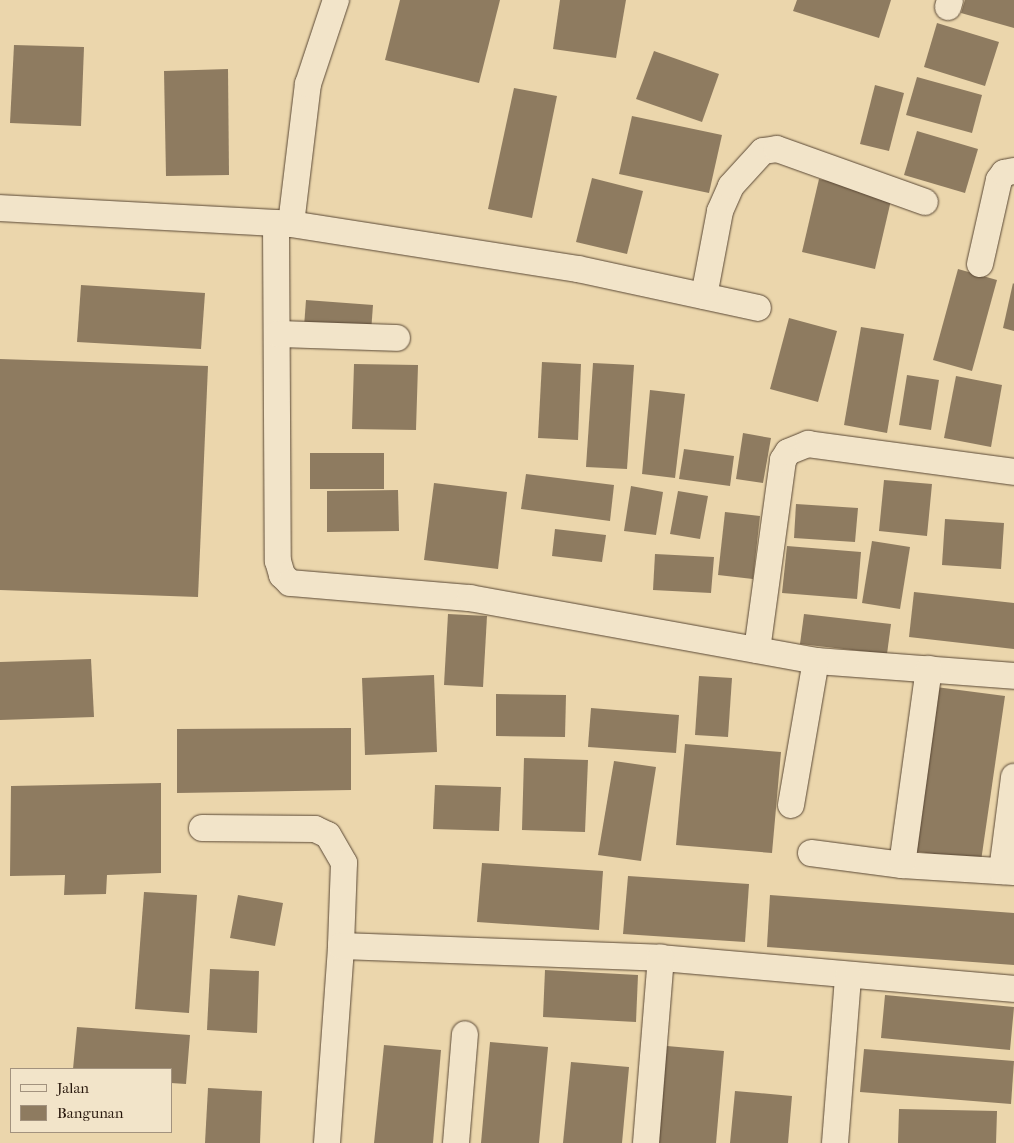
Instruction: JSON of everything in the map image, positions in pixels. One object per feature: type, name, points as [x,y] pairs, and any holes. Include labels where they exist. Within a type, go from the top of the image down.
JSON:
[{"type":"street","points":[[336,0],[308,84],[283,223],[278,334],[278,561],[282,576],[290,583],[470,598],[816,661],[1014,676]]},
{"type":"street","points":[[704,296],[720,211],[732,186],[763,151],[777,149],[925,202]]},
{"type":"street","points":[[980,264],[999,180],[1004,172],[1014,171]]},
{"type":"street","points":[[0,208],[283,223],[578,269],[758,308]]},
{"type":"street","points":[[278,334],[397,338]]},
{"type":"street","points":[[757,650],[782,460],[788,452],[808,444],[1014,472]]},
{"type":"street","points":[[792,805],[816,661]]},
{"type":"street","points":[[902,866],[929,669]]},
{"type":"street","points":[[811,853],[902,866],[1008,872],[1014,777]]},
{"type":"street","points":[[202,828],[315,830],[328,835],[344,863],[341,946],[327,1143]]},
{"type":"street","points":[[341,946],[661,958],[848,976],[1014,989]]},
{"type":"street","points":[[646,1143],[661,958]]},
{"type":"street","points":[[835,1143],[848,976]]},
{"type":"street","points":[[456,1143],[465,1034]]},
{"type":"building","points":[[400,0],[500,0],[479,83],[385,60]]},
{"type":"building","points":[[560,0],[626,0],[616,58],[553,49]]},
{"type":"building","points":[[797,0],[891,0],[879,38],[793,11]]},
{"type":"building","points":[[965,0],[1014,0],[1014,28],[961,13]]},
{"type":"building","points":[[937,23],[999,42],[985,86],[924,67]]},
{"type":"building","points":[[14,45],[84,47],[81,126],[10,123]]},
{"type":"building","points":[[654,51],[719,74],[702,122],[636,99]]},
{"type":"building","points":[[228,69],[229,175],[166,176],[164,71]]},
{"type":"building","points":[[917,77],[982,95],[972,133],[906,115]]},
{"type":"building","points":[[875,85],[904,93],[889,151],[860,144]]},
{"type":"building","points":[[514,88],[557,96],[532,218],[488,209]]},
{"type":"building","points":[[632,116],[722,135],[709,193],[619,174]]},
{"type":"building","points":[[917,131],[978,149],[965,193],[904,175]]},
{"type":"building","points":[[592,178],[643,191],[627,254],[576,242]]},
{"type":"building","points":[[819,179],[892,196],[875,269],[802,252]]},
{"type":"building","points":[[958,269],[997,280],[972,371],[933,360]]},
{"type":"building","points":[[1014,284],[1014,331],[1003,328]]},
{"type":"building","points":[[81,285],[205,293],[201,349],[77,342]]},
{"type":"building","points":[[306,300],[373,305],[371,332],[304,327]]},
{"type":"building","points":[[789,318],[837,331],[818,402],[770,389]]},
{"type":"building","points":[[861,327],[904,334],[887,433],[844,425]]},
{"type":"building","points":[[0,359],[208,366],[198,597],[0,590]]},
{"type":"building","points":[[542,362],[581,364],[578,440],[538,438]]},
{"type":"building","points":[[593,363],[634,365],[627,469],[586,467]]},
{"type":"building","points":[[354,364],[418,365],[416,430],[352,429]]},
{"type":"building","points":[[907,375],[939,380],[931,430],[899,425]]},
{"type":"building","points":[[956,376],[1002,385],[991,447],[944,438]]},
{"type":"building","points":[[650,390],[685,394],[675,478],[642,474]]},
{"type":"building","points":[[743,433],[771,438],[763,483],[736,479]]},
{"type":"building","points":[[684,449],[734,456],[730,486],[679,479]]},
{"type":"building","points":[[310,453],[384,453],[384,489],[310,489]]},
{"type":"building","points":[[526,474],[614,485],[610,521],[521,509]]},
{"type":"building","points":[[884,480],[932,484],[927,536],[879,531]]},
{"type":"building","points":[[434,483],[507,492],[498,569],[424,560]]},
{"type":"building","points":[[631,486],[663,492],[656,535],[624,531]]},
{"type":"building","points":[[398,490],[399,531],[327,532],[327,491]]},
{"type":"building","points":[[678,491],[708,496],[700,539],[670,534]]},
{"type":"building","points":[[796,504],[858,508],[855,542],[794,538]]},
{"type":"building","points":[[725,512],[760,516],[753,579],[718,575]]},
{"type":"building","points":[[945,519],[1004,523],[1001,569],[942,565]]},
{"type":"building","points":[[555,529],[606,535],[602,562],[552,556]]},
{"type":"building","points":[[872,541],[910,547],[900,609],[862,603]]},
{"type":"building","points":[[787,546],[861,552],[857,599],[782,593]]},
{"type":"building","points":[[655,554],[714,557],[711,593],[653,590]]},
{"type":"building","points":[[914,592],[1014,603],[1014,649],[909,637]]},
{"type":"building","points":[[448,614],[487,616],[483,687],[444,685]]},
{"type":"building","points":[[804,614],[891,624],[887,654],[800,644]]},
{"type":"building","points":[[91,659],[94,717],[0,720],[0,662]]},
{"type":"building","points":[[434,675],[437,752],[365,755],[362,678]]},
{"type":"building","points":[[699,676],[732,678],[728,737],[695,735]]},
{"type":"building","points":[[936,687],[1005,696],[981,861],[913,851]]},
{"type":"building","points":[[496,694],[566,695],[565,737],[496,736]]},
{"type":"building","points":[[591,708],[679,715],[676,753],[588,747]]},
{"type":"building","points":[[351,728],[351,790],[177,793],[177,729]]},
{"type":"building","points":[[685,744],[781,752],[772,853],[676,845]]},
{"type":"building","points":[[524,758],[588,760],[585,832],[522,830]]},
{"type":"building","points":[[614,761],[656,767],[641,861],[598,855]]},
{"type":"building","points":[[161,783],[161,873],[107,875],[106,894],[64,895],[65,875],[10,876],[11,786]]},
{"type":"building","points":[[435,785],[501,787],[499,831],[433,829]]},
{"type":"building","points":[[482,863],[603,871],[599,930],[477,922]]},
{"type":"building","points":[[628,876],[749,884],[745,942],[623,934]]},
{"type":"building","points":[[144,892],[197,895],[189,1013],[135,1009]]},
{"type":"building","points":[[238,895],[283,903],[275,946],[230,938]]},
{"type":"building","points":[[770,895],[1014,913],[1014,965],[767,947]]},
{"type":"building","points":[[210,969],[259,971],[257,1033],[207,1030]]},
{"type":"building","points":[[545,970],[638,975],[636,1022],[543,1017]]},
{"type":"building","points":[[885,995],[1014,1007],[1010,1050],[881,1038]]},
{"type":"building","points":[[77,1027],[190,1035],[186,1084],[172,1083],[172,1068],[73,1068]]},
{"type":"building","points":[[490,1042],[548,1047],[539,1143],[481,1143]]},
{"type":"building","points":[[384,1045],[441,1050],[433,1143],[374,1143]]},
{"type":"building","points":[[667,1046],[724,1051],[716,1143],[657,1143]]},
{"type":"building","points":[[864,1049],[1014,1061],[1011,1104],[860,1092]]},
{"type":"building","points":[[571,1062],[629,1067],[622,1143],[563,1143]]},
{"type":"building","points":[[208,1088],[262,1091],[260,1143],[205,1143]]},
{"type":"building","points":[[735,1091],[792,1096],[788,1143],[730,1143]]},
{"type":"building","points":[[899,1109],[997,1111],[996,1143],[898,1143]]}]
